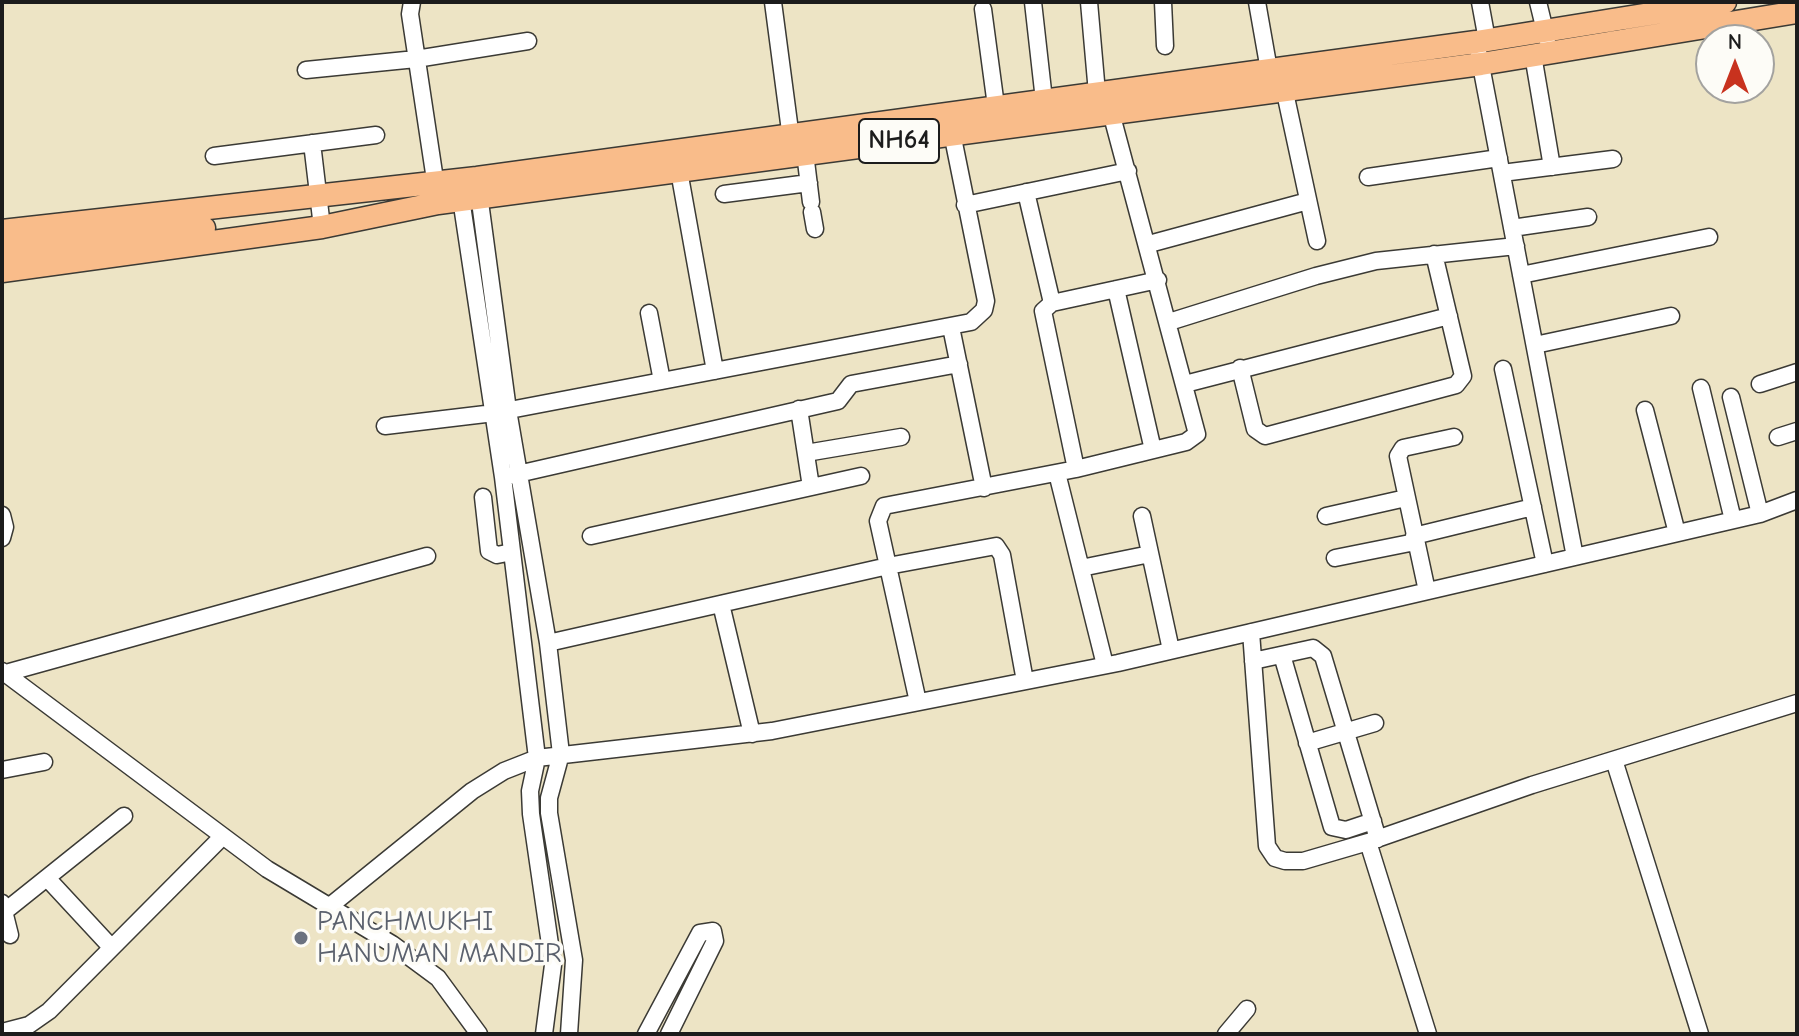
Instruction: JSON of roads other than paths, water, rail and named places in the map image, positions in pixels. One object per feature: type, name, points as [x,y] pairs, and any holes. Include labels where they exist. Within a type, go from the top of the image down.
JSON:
[{"type":"highway","name":"NH64","points":[[1542,46],[1725,2]]},
{"type":"highway","name":"NH64","points":[[2,271],[322,227],[458,190],[796,148],[952,133],[1104,99],[1269,70],[1481,48],[1542,46],[1757,10],[1797,12]]},
{"type":"highway","name":"NH64","points":[[2,231],[319,196],[458,190],[679,171],[996,106],[1044,100],[1284,88],[1481,48]]},
{"type":"highway","points":[[2,251],[235,225],[297,215],[319,196]]},
{"type":"street","points":[[412,2],[410,14],[416,59],[458,190],[511,475],[548,643],[561,754],[549,798],[549,813],[574,960],[569,1034]]},
{"type":"street","points":[[773,2],[796,148],[809,183],[813,214]]},
{"type":"street","points":[[1033,2],[1044,100]]},
{"type":"street","points":[[918,702],[878,521],[884,506],[1076,469],[1186,442],[1197,434],[1149,244],[1104,99],[1089,2]]},
{"type":"street","points":[[1163,2],[1165,46]]},
{"type":"street","points":[[1257,2],[1269,70]]},
{"type":"street","points":[[1480,2],[1481,48],[1501,166],[1575,557]]},
{"type":"street","points":[[1538,2],[1552,167]]},
{"type":"street","points":[[983,9],[996,106]]},
{"type":"street","points":[[306,70],[416,59],[528,41]]},
{"type":"street","points":[[1284,88],[1317,241]]},
{"type":"street","points":[[385,426],[501,412],[951,327],[978,317],[986,301],[952,133]]},
{"type":"street","points":[[214,156],[376,135]]},
{"type":"street","points":[[312,143],[322,227]]},
{"type":"street","points":[[1368,177],[1501,166],[1552,167],[1613,159]]},
{"type":"street","points":[[679,171],[715,371]]},
{"type":"street","points":[[965,205],[1128,171]]},
{"type":"street","points":[[724,194],[809,183]]},
{"type":"street","points":[[1026,192],[1052,303]]},
{"type":"street","points":[[1149,244],[1308,201]]},
{"type":"street","points":[[1512,228],[1588,217]]},
{"type":"street","points":[[1521,275],[1709,237]]},
{"type":"street","points":[[1169,322],[1316,276],[1376,261],[1516,246]]},
{"type":"street","points":[[1240,368],[1255,429],[1265,436],[1456,385],[1463,376],[1434,254]]},
{"type":"street","points":[[1076,469],[1043,311],[1052,303],[1158,280]]},
{"type":"street","points":[[1116,289],[1153,450]]},
{"type":"street","points":[[649,313],[662,381]]},
{"type":"street","points":[[1185,384],[1449,316]]},
{"type":"street","points":[[1535,345],[1671,316]]},
{"type":"street","points":[[951,327],[984,488]]},
{"type":"street","points":[[511,475],[838,401],[851,384],[959,364]]},
{"type":"street","points":[[1503,369],[1545,564]]},
{"type":"street","points":[[1760,384],[1797,372]]},
{"type":"street","points":[[1701,388],[1733,520]]},
{"type":"street","points":[[1731,397],[1760,514]]},
{"type":"street","points":[[799,409],[811,487]]},
{"type":"street","points":[[1645,410],[1677,533]]},
{"type":"street","points":[[1778,437],[1797,431]]},
{"type":"street","points":[[806,453],[901,437]]},
{"type":"street","points":[[1427,591],[1398,463],[1403,448],[1454,437]]},
{"type":"street","points":[[1057,473],[1105,665]]},
{"type":"street","points":[[511,475],[512,552],[537,758],[530,791],[531,814],[553,965],[544,1034]]},
{"type":"street","points":[[591,536],[861,476]]},
{"type":"street","points":[[483,497],[489,551],[497,555],[512,552]]},
{"type":"street","points":[[1326,516],[1406,498]]},
{"type":"street","points":[[330,906],[487,780],[537,758],[752,734],[1105,665],[1760,514],[1797,500]]},
{"type":"street","points":[[1335,558],[1533,507]]},
{"type":"street","points":[[2,515],[5,527],[2,538]]},
{"type":"street","points":[[1142,516],[1171,650]]},
{"type":"street","points":[[548,643],[888,566],[999,548],[1025,681]]},
{"type":"street","points":[[1081,568],[1150,554]]},
{"type":"street","points":[[7,678],[427,556]]},
{"type":"street","points":[[721,604],[752,734]]},
{"type":"street","points":[[1251,632],[1267,846],[1275,858],[1303,861],[1797,703]]},
{"type":"street","points":[[1253,661],[1313,648],[1323,656],[1373,821],[1373,840],[1428,1034]]},
{"type":"street","points":[[1282,655],[1332,827],[1346,830],[1373,821]]},
{"type":"street","points":[[7,678],[267,869],[392,944],[438,978],[479,1034]]},
{"type":"street","points":[[1307,743],[1375,723]]},
{"type":"street","points":[[1614,760],[1700,1034]]},
{"type":"street","points":[[2,770],[44,762]]},
{"type":"street","points":[[10,935],[3,908],[47,878],[124,816]]},
{"type":"street","points":[[2,1032],[30,1029],[223,836]]},
{"type":"street","points":[[47,878],[111,947]]},
{"type":"street","points":[[646,1034],[700,933],[713,931],[715,941],[669,1034]]},
{"type":"street","points":[[1226,1034],[1247,1009]]},
{"type":"place","name":"PANCHMUKHI HANUMAN MANDIR","points":[[301,938]]}]
